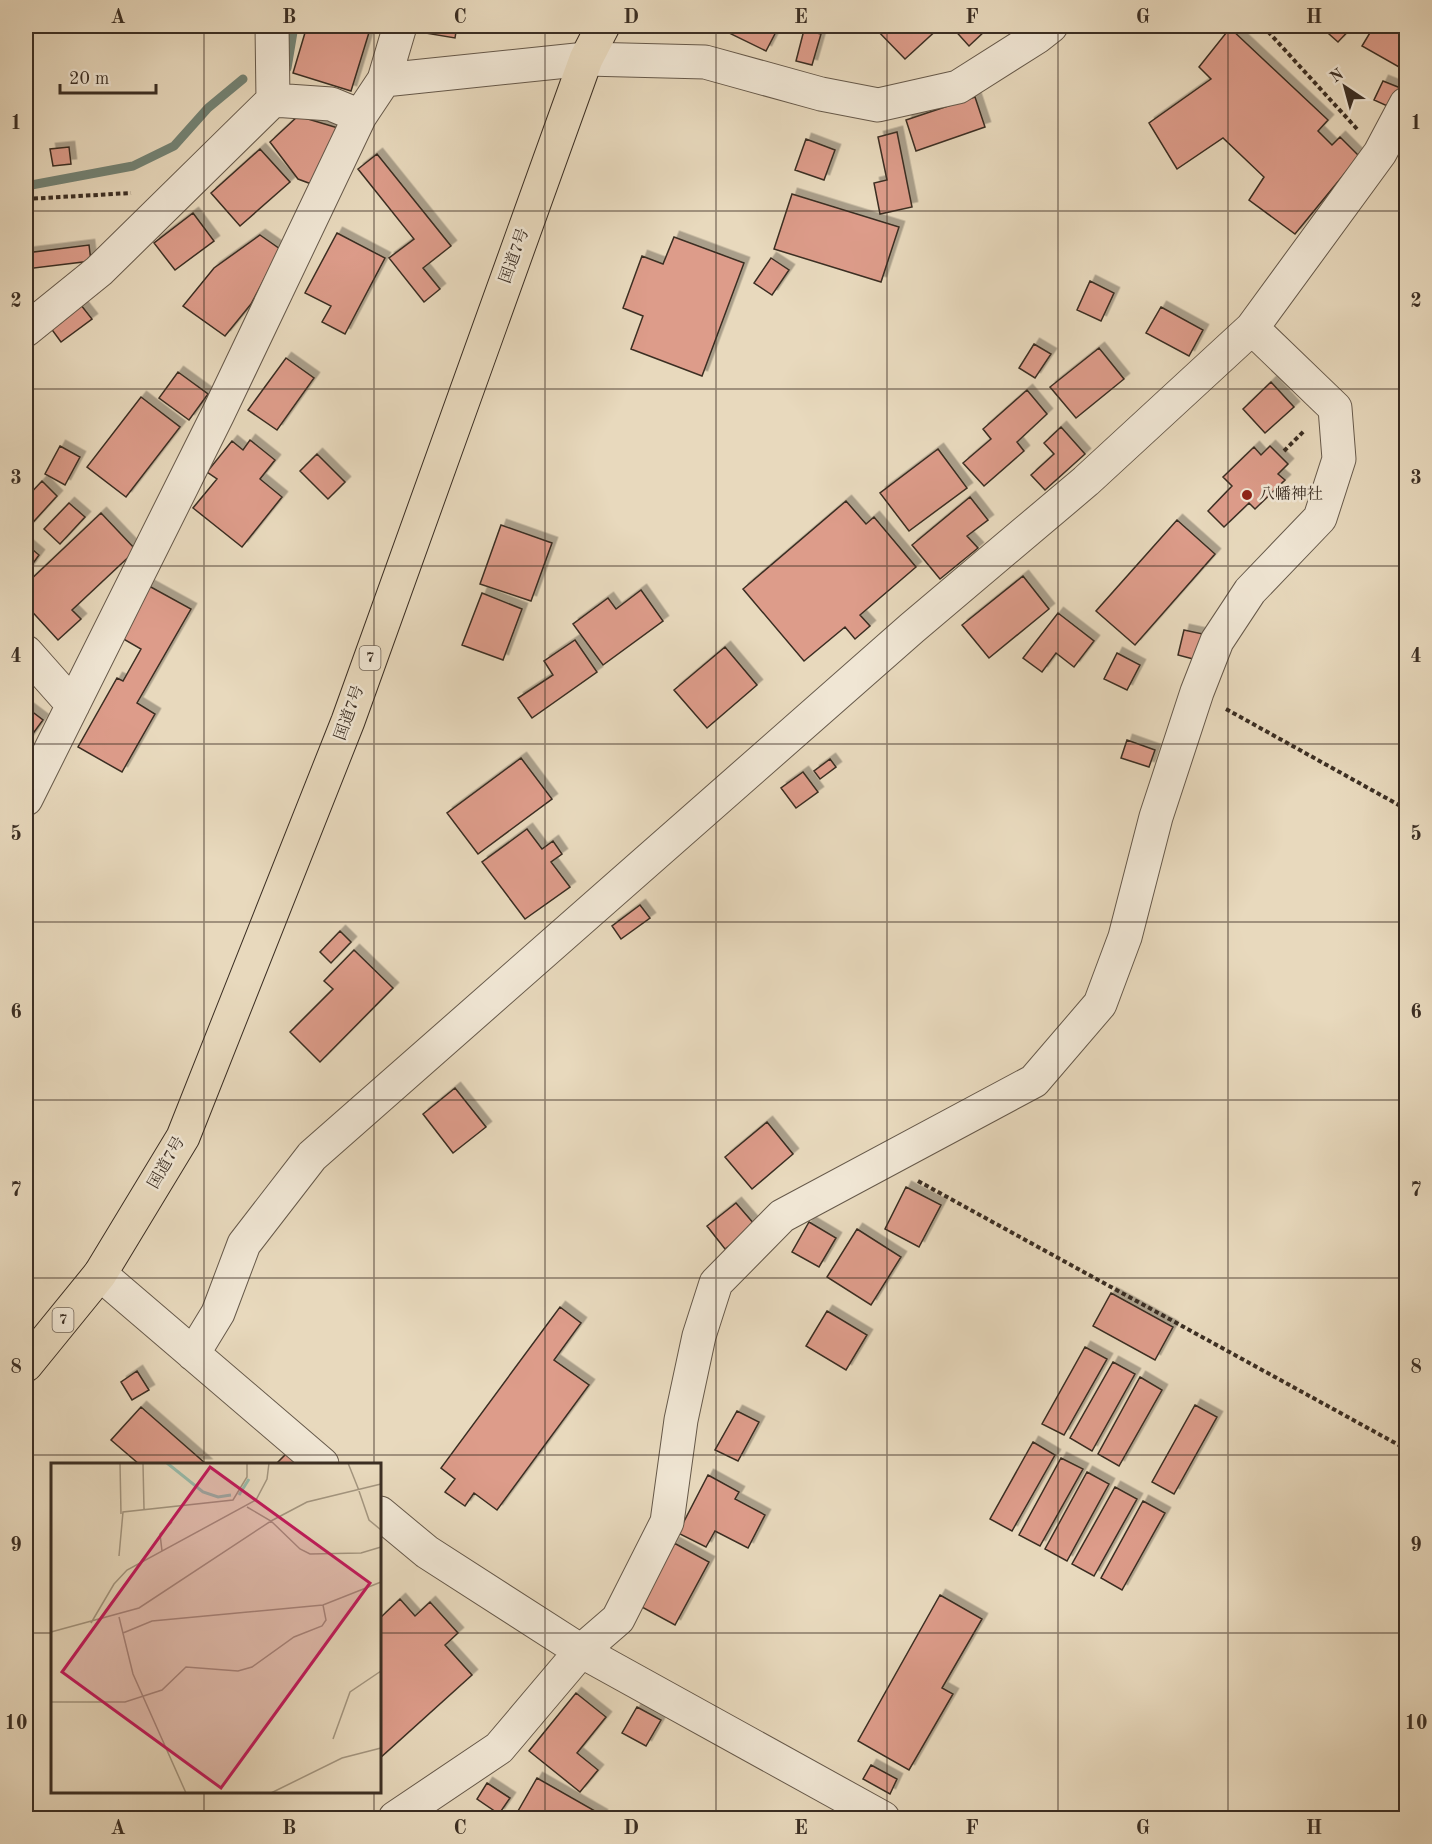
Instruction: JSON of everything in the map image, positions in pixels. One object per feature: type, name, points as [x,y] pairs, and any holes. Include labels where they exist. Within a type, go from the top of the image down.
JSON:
[{"type":"highway","name":"国道7号","points":[[26,1365],[100,1274],[183,1137],[321,792],[586,59],[603,26]]},
{"type":"street","points":[[26,330],[99,271],[273,100],[272,26]]},
{"type":"street","points":[[26,799],[218,414],[360,116],[384,80],[400,26]]},
{"type":"street","points":[[384,80],[586,59],[705,62],[821,94],[878,105],[958,87],[1051,26]]},
{"type":"street","points":[[273,100],[331,104],[360,116]]},
{"type":"street","points":[[193,1354],[218,1313],[244,1244],[312,1156],[912,628],[1086,481],[1252,328],[1380,153],[1407,104]]},
{"type":"street","points":[[395,1818],[499,1748],[581,1651],[618,1619],[667,1522],[681,1420],[699,1336],[716,1283],[782,1216],[1034,1081],[1100,1004],[1125,937],[1156,817],[1216,641],[1250,591],[1320,518],[1339,459],[1335,408],[1252,328]]},
{"type":"street","points":[[26,652],[73,705]]},
{"type":"street","points":[[100,1274],[321,1463]]},
{"type":"street","points":[[381,1514],[427,1552],[581,1651],[883,1818]]},
{"type":"path","points":[[1263,26],[1380,153]]},
{"type":"path","points":[[26,199],[183,190]]},
{"type":"path","points":[[1197,692],[1407,809]]},
{"type":"path","points":[[883,1161],[1407,1449]]},
{"type":"building","points":[[307,26],[371,26],[351,91],[293,73]]},
{"type":"building","points":[[426,26],[457,26],[455,38],[425,33]]},
{"type":"building","points":[[732,26],[779,26],[766,51],[729,33]]},
{"type":"building","points":[[873,26],[941,26],[905,59]]},
{"type":"building","points":[[951,26],[984,26],[987,29],[969,46]]},
{"type":"building","points":[[1320,26],[1353,26],[1338,42]]},
{"type":"building","points":[[1374,26],[1406,27],[1406,71],[1362,46]]},
{"type":"building","points":[[1230,28],[1328,120],[1318,131],[1332,145],[1340,137],[1359,156],[1295,234],[1249,200],[1264,177],[1223,138],[1177,169],[1149,123],[1211,79],[1199,67]]},
{"type":"building","points":[[804,30],[821,34],[812,65],[796,61]]},
{"type":"building","points":[[1383,81],[1403,89],[1394,109],[1374,100]]},
{"type":"building","points":[[975,97],[985,127],[916,151],[906,120]]},
{"type":"building","points":[[298,116],[338,128],[314,185],[298,179],[270,142]]},
{"type":"building","points":[[897,132],[912,207],[880,214],[874,183],[887,180],[878,137]]},
{"type":"building","points":[[806,139],[835,150],[824,180],[795,170]]},
{"type":"building","points":[[69,147],[71,164],[53,166],[50,149]]},
{"type":"building","points":[[260,149],[290,182],[240,226],[211,193]]},
{"type":"building","points":[[377,154],[451,246],[423,268],[440,289],[424,302],[389,258],[414,239],[358,169]]},
{"type":"building","points":[[792,194],[899,227],[881,282],[774,249]]},
{"type":"building","points":[[193,213],[214,241],[175,270],[154,243]]},
{"type":"building","points":[[337,233],[385,258],[345,334],[322,322],[331,306],[305,293]]},
{"type":"building","points":[[260,235],[280,249],[251,304],[225,336],[183,306],[214,268]]},
{"type":"building","points":[[674,237],[744,263],[702,376],[631,349],[643,316],[623,308],[642,256],[663,264]]},
{"type":"building","points":[[89,245],[91,261],[26,269],[26,253]]},
{"type":"building","points":[[771,258],[789,270],[772,295],[754,283]]},
{"type":"building","points":[[1090,281],[1114,293],[1101,321],[1077,310]]},
{"type":"building","points":[[77,300],[92,319],[61,342],[47,323]]},
{"type":"building","points":[[1161,307],[1203,330],[1189,356],[1146,333]]},
{"type":"building","points":[[1034,344],[1051,354],[1035,378],[1019,368]]},
{"type":"building","points":[[1099,348],[1124,379],[1076,418],[1050,387]]},
{"type":"building","points":[[286,358],[314,378],[277,430],[248,410]]},
{"type":"building","points":[[178,372],[208,394],[189,420],[159,398]]},
{"type":"building","points":[[1271,382],[1294,407],[1265,433],[1243,409]]},
{"type":"building","points":[[1027,390],[1047,414],[1017,442],[1024,451],[984,486],[963,463],[991,439],[983,429]]},
{"type":"building","points":[[141,397],[180,427],[126,497],[87,467]]},
{"type":"building","points":[[1061,427],[1085,454],[1045,490],[1031,475],[1054,454],[1044,443]]},
{"type":"building","points":[[250,440],[275,460],[260,479],[282,497],[242,547],[193,508],[217,479],[207,472],[232,441],[243,450]]},
{"type":"building","points":[[60,446],[80,457],[65,485],[45,474]]},
{"type":"building","name":"八幡神社","points":[[1270,446],[1288,464],[1278,474],[1285,480],[1255,509],[1249,503],[1224,527],[1208,511],[1232,486],[1223,477],[1254,447],[1261,455]]},
{"type":"building","points":[[938,449],[967,488],[909,531],[880,493]]},
{"type":"building","points":[[317,454],[345,482],[328,499],[300,471]]},
{"type":"building","points":[[42,481],[57,496],[26,530],[26,498]]},
{"type":"building","points":[[970,497],[988,520],[967,536],[978,548],[940,579],[912,545]]},
{"type":"building","points":[[846,501],[866,524],[874,517],[916,567],[860,615],[870,626],[855,639],[845,627],[804,661],[743,589]]},
{"type":"building","points":[[69,503],[85,517],[60,544],[44,529]]},
{"type":"building","points":[[101,513],[136,550],[72,610],[81,619],[58,640],[26,605],[26,584]]},
{"type":"building","points":[[1177,520],[1215,554],[1135,645],[1096,611]]},
{"type":"building","points":[[501,525],[552,543],[531,601],[480,584]]},
{"type":"building","points":[[26,544],[39,555],[26,573]]},
{"type":"building","points":[[1023,576],[1049,609],[989,658],[962,625]]},
{"type":"building","points":[[149,586],[191,609],[137,703],[155,714],[122,772],[78,747],[117,678],[123,681],[141,649],[120,637]]},
{"type":"building","points":[[641,590],[663,621],[603,665],[573,624],[608,598],[616,609]]},
{"type":"building","points":[[482,593],[522,609],[503,660],[462,645]]},
{"type":"building","points":[[1058,613],[1094,641],[1074,667],[1056,653],[1042,672],[1023,658]]},
{"type":"building","points":[[1184,630],[1203,634],[1197,660],[1178,655]]},
{"type":"building","points":[[575,640],[597,672],[532,718],[518,698],[553,675],[544,661]]},
{"type":"building","points":[[725,647],[757,685],[707,728],[674,690]]},
{"type":"building","points":[[1117,653],[1140,665],[1127,690],[1104,679]]},
{"type":"building","points":[[26,707],[43,720],[26,743]]},
{"type":"building","points":[[1127,740],[1155,750],[1149,767],[1121,758]]},
{"type":"building","points":[[521,758],[552,799],[478,854],[447,813]]},
{"type":"building","points":[[830,759],[836,767],[820,779],[814,771]]},
{"type":"building","points":[[803,772],[818,792],[796,808],[781,788]]},
{"type":"building","points":[[527,829],[542,849],[553,841],[562,854],[551,862],[570,887],[525,919],[482,862]]},
{"type":"building","points":[[640,905],[650,918],[621,939],[612,926]]},
{"type":"building","points":[[340,931],[351,942],[331,963],[320,952]]},
{"type":"building","points":[[354,950],[393,988],[320,1062],[290,1032],[333,989],[324,981]]},
{"type":"building","points":[[455,1088],[486,1127],[453,1153],[423,1114]]},
{"type":"building","points":[[767,1122],[793,1154],[752,1189],[725,1157]]},
{"type":"building","points":[[906,1187],[941,1205],[919,1247],[885,1229]]},
{"type":"building","points":[[736,1203],[755,1225],[725,1249],[707,1226]]},
{"type":"building","points":[[809,1222],[836,1238],[819,1267],[792,1252]]},
{"type":"building","points":[[857,1229],[901,1257],[871,1305],[827,1277]]},
{"type":"building","points":[[1111,1293],[1173,1327],[1155,1360],[1093,1326]]},
{"type":"building","points":[[560,1307],[581,1323],[554,1360],[589,1385],[497,1510],[474,1493],[465,1506],[445,1492],[455,1479],[441,1468]]},
{"type":"building","points":[[827,1311],[867,1335],[846,1370],[806,1346]]},
{"type":"building","points":[[1085,1347],[1107,1359],[1064,1435],[1042,1424]]},
{"type":"building","points":[[1113,1362],[1135,1374],[1092,1451],[1070,1438]]},
{"type":"building","points":[[137,1371],[149,1390],[132,1400],[121,1382]]},
{"type":"building","points":[[1140,1377],[1162,1390],[1119,1466],[1098,1454]]},
{"type":"building","points":[[1195,1405],[1217,1417],[1174,1494],[1152,1482]]},
{"type":"building","points":[[141,1407],[205,1463],[138,1463],[111,1440]]},
{"type":"building","points":[[737,1411],[759,1422],[738,1461],[715,1450]]},
{"type":"building","points":[[1033,1442],[1055,1455],[1012,1531],[990,1519]]},
{"type":"building","points":[[289,1451],[302,1463],[277,1463]]},
{"type":"building","points":[[1061,1458],[1083,1469],[1040,1546],[1019,1535]]},
{"type":"building","points":[[1087,1472],[1109,1484],[1067,1561],[1045,1549]]},
{"type":"building","points":[[708,1475],[739,1492],[735,1499],[765,1515],[748,1548],[715,1531],[706,1547],[678,1533]]},
{"type":"building","points":[[1115,1487],[1137,1499],[1094,1576],[1072,1564]]},
{"type":"building","points":[[1143,1501],[1165,1513],[1122,1590],[1101,1578]]},
{"type":"building","points":[[674,1543],[709,1562],[675,1625],[640,1606]]},
{"type":"building","points":[[940,1595],[982,1619],[942,1688],[953,1694],[909,1770],[858,1741]]},
{"type":"building","points":[[400,1599],[415,1616],[430,1602],[458,1633],[445,1645],[472,1675],[381,1757],[381,1617]]},
{"type":"building","points":[[576,1693],[606,1717],[577,1753],[598,1770],[580,1792],[529,1751]]},
{"type":"building","points":[[637,1707],[661,1720],[646,1746],[622,1733]]},
{"type":"building","points":[[871,1765],[897,1779],[890,1794],[863,1779]]},
{"type":"building","points":[[537,1778],[602,1815],[600,1818],[514,1818]]},
{"type":"building","points":[[487,1783],[510,1798],[499,1814],[477,1799]]},
{"type":"waterway","points":[[287,68],[294,26]]},
{"type":"waterway","points":[[26,186],[133,166],[174,146],[208,108],[243,79]]},
{"type":"place","name":"八幡神社","points":[[1247,495]]}]
